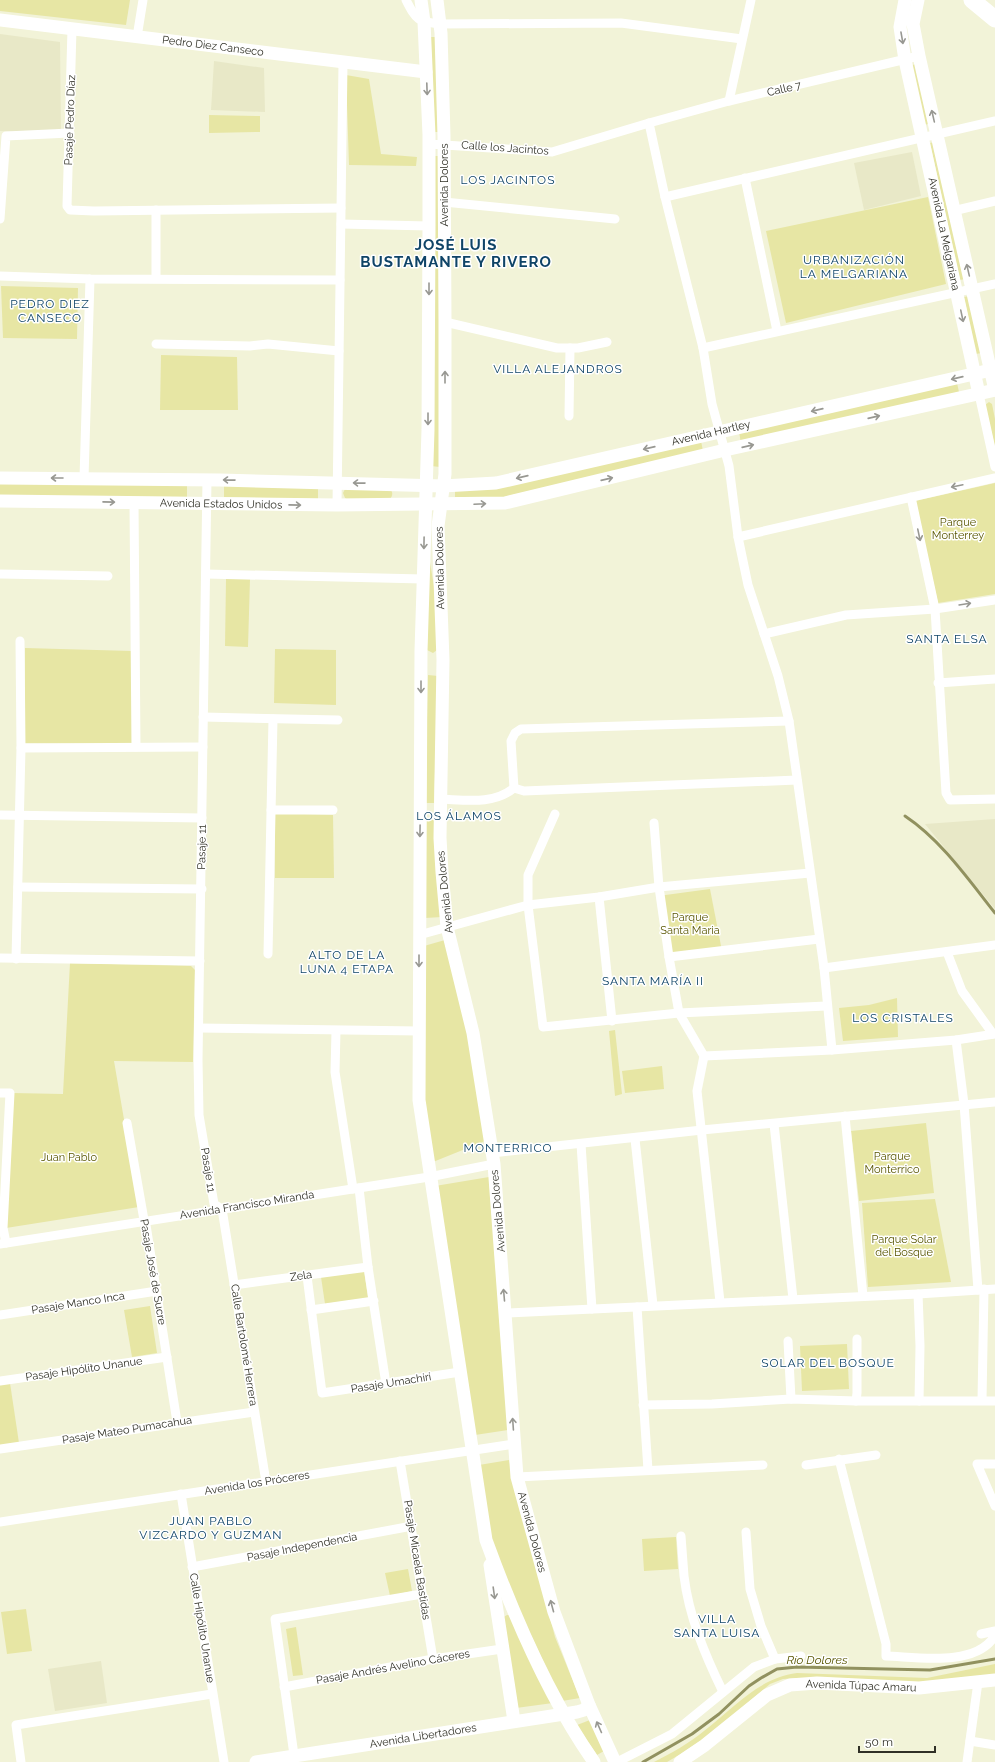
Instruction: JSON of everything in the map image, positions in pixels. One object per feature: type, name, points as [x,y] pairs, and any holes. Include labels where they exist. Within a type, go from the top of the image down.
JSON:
[{"type":"highway","points":[[972,0],[995,19]]},
{"type":"main road","name":"Avenida Dolores","points":[[421,0],[419,20],[426,72],[429,144],[429,226],[428,430],[421,660],[419,1100],[429,1177],[473,1450],[514,1721]]},
{"type":"main road","name":"Avenida Dolores","points":[[437,0],[441,24],[444,145],[445,322],[443,486],[438,526],[438,559],[443,660],[440,855],[447,928],[473,1032],[493,1159],[506,1313],[517,1477],[554,1612],[589,1705],[616,1762]]},
{"type":"main road","name":"Avenida La Melgariana","points":[[905,0],[900,27],[906,60],[979,394]]},
{"type":"main road","name":"Avenida La Melgariana","points":[[918,0],[913,24],[919,56],[953,211],[993,369],[995,391]]},
{"type":"main road","name":"Pedro Diez Canseco","points":[[0,20],[426,72]]},
{"type":"main road","name":"Avenida Hartley","points":[[426,485],[443,486],[496,483],[993,369]]},
{"type":"main road","name":"Avenida Hartley","points":[[441,504],[504,503],[725,450],[995,391]]},
{"type":"main road","points":[[0,478],[207,480],[426,485]]},
{"type":"main road","points":[[387,484],[395,491],[395,497],[388,505]]},
{"type":"main road","name":"Avenida Estados Unidos","points":[[0,501],[337,505],[441,504]]},
{"type":"main road","points":[[421,660],[443,660]]},
{"type":"main road","points":[[421,806],[440,803]]},
{"type":"main road","name":"Avenida Dolores","points":[[486,1540],[507,1596],[564,1714],[594,1762]]},
{"type":"main road","name":"Avenida Túpac Amaru","points":[[680,1762],[705,1745],[767,1695],[790,1685],[817,1683],[919,1688],[995,1680]]},
{"type":"main road","name":"Avenida Libertadores","points":[[256,1762],[577,1712],[589,1705]]},
{"type":"street","points":[[137,37],[143,0]]},
{"type":"street","points":[[406,0],[419,20],[441,24],[621,23],[742,38]]},
{"type":"street","points":[[729,101],[751,0]]},
{"type":"street","name":"Pasaje Pedro Díaz","points":[[72,29],[67,206],[70,210],[156,210]]},
{"type":"street","name":"Calle 7","points":[[649,123],[729,101],[919,56]]},
{"type":"street","points":[[337,505],[343,63]]},
{"type":"street","points":[[665,197],[995,121]]},
{"type":"street","points":[[649,123],[665,197],[703,348],[712,404],[730,466],[738,537],[748,585],[778,676],[789,722],[824,968],[826,1006],[832,1050]]},
{"type":"street","name":"Calle los Jacintos","points":[[429,144],[552,152],[649,123]]},
{"type":"street","points":[[0,219],[2,164],[6,136],[70,133]]},
{"type":"street","points":[[745,178],[777,331]]},
{"type":"street","points":[[953,211],[995,201]]},
{"type":"street","points":[[444,202],[615,219]]},
{"type":"street","points":[[156,278],[156,210],[341,208]]},
{"type":"street","points":[[341,224],[429,226]]},
{"type":"street","points":[[0,276],[90,279],[156,278],[340,280]]},
{"type":"street","points":[[84,478],[90,279]]},
{"type":"street","points":[[703,348],[995,284]]},
{"type":"street","points":[[445,322],[557,348],[570,348],[607,342]]},
{"type":"street","points":[[156,344],[250,346],[268,344],[339,351]]},
{"type":"street","points":[[569,416],[570,348]]},
{"type":"street","name":"Avenida La Melgariana","points":[[979,394],[995,467]]},
{"type":"street","points":[[738,537],[995,478]]},
{"type":"street","name":"Pasaje 11","points":[[207,480],[200,1028],[198,1060],[199,1115],[214,1204],[222,1209]]},
{"type":"street","points":[[910,497],[934,609],[946,793],[950,800],[995,799]]},
{"type":"street","points":[[134,503],[136,747]]},
{"type":"street","points":[[0,574],[108,576]]},
{"type":"street","points":[[206,574],[423,579]]},
{"type":"street","points":[[764,634],[846,615],[934,609],[995,600]]},
{"type":"street","points":[[16,959],[21,748],[20,641]]},
{"type":"street","points":[[938,683],[995,679],[995,683]]},
{"type":"street","points":[[203,717],[338,720]]},
{"type":"street","points":[[268,954],[273,719]]},
{"type":"street","points":[[514,788],[511,742],[515,733],[522,729],[789,722]]},
{"type":"street","points":[[21,748],[203,747]]},
{"type":"street","points":[[514,788],[524,791],[797,780]]},
{"type":"street","points":[[440,803],[489,801],[505,795],[514,788]]},
{"type":"street","points":[[271,810],[333,810]]},
{"type":"street","points":[[555,814],[528,875],[528,905],[543,1027],[679,1013],[826,1006]]},
{"type":"street","points":[[0,815],[202,818]]},
{"type":"street","points":[[654,823],[669,957],[679,1013],[704,1056],[697,1091],[720,1302]]},
{"type":"street","points":[[419,935],[528,905],[599,897],[660,887],[810,873]]},
{"type":"street","points":[[18,887],[202,889]]},
{"type":"street","points":[[599,897],[612,1021]]},
{"type":"street","points":[[669,957],[819,939]]},
{"type":"street","points":[[824,968],[995,946]]},
{"type":"street","points":[[704,1056],[832,1050],[956,1040],[994,1034],[962,991],[947,952]]},
{"type":"street","points":[[0,958],[200,961]]},
{"type":"street","points":[[200,1028],[336,1031],[419,1030]]},
{"type":"street","points":[[336,1031],[335,1072],[356,1188],[386,1384]]},
{"type":"street","points":[[956,1040],[964,1104],[981,1290],[982,1400]]},
{"type":"street","points":[[0,1093],[10,1093],[3,1243]]},
{"type":"street","name":"Avenida Francisco Miranda","points":[[3,1243],[429,1177],[493,1159],[581,1144],[636,1139],[702,1130],[995,1102]]},
{"type":"street","points":[[845,1116],[863,1296]]},
{"type":"street","name":"Pasaje José de Sucre","points":[[127,1123],[146,1225],[177,1422]]},
{"type":"street","points":[[774,1124],[793,1299]]},
{"type":"street","points":[[636,1139],[653,1305]]},
{"type":"street","points":[[581,1144],[592,1309]]},
{"type":"street","name":"Calle Bartolomé Herrera","points":[[222,1209],[266,1482]]},
{"type":"street","name":"Zela","points":[[234,1285],[368,1267]]},
{"type":"street","points":[[307,1276],[311,1310],[374,1301]]},
{"type":"street","points":[[506,1313],[653,1305],[918,1294],[995,1289]]},
{"type":"street","name":"Pasaje Manco Inca","points":[[0,1315],[157,1291]]},
{"type":"street","points":[[918,1294],[920,1346],[919,1401]]},
{"type":"street","points":[[637,1307],[648,1470]]},
{"type":"street","name":"Pasaje Umachiri","points":[[311,1310],[322,1393],[460,1372]]},
{"type":"street","points":[[856,1401],[857,1340]]},
{"type":"street","points":[[788,1341],[791,1399]]},
{"type":"street","name":"Pasaje Hipólito Unanue","points":[[0,1382],[167,1358]]},
{"type":"street","points":[[643,1405],[712,1404],[791,1399],[856,1401],[995,1401]]},
{"type":"street","name":"Pasaje Mateo Pumacahua","points":[[0,1449],[177,1422],[254,1412]]},
{"type":"street","name":"Avenida los Próceres","points":[[0,1522],[514,1444]]},
{"type":"street","points":[[806,1465],[876,1455]]},
{"type":"street","points":[[840,1459],[886,1644],[886,1656],[933,1657],[942,1659],[971,1654],[989,1644],[994,1637],[994,1631],[981,1634]]},
{"type":"street","name":"Pasaje Micaela Bastidas","points":[[400,1461],[433,1659]]},
{"type":"street","points":[[995,1464],[977,1464],[995,1506]]},
{"type":"street","points":[[517,1477],[763,1465]]},
{"type":"street","name":"Calle Hipólito Unanue","points":[[181,1494],[224,1762]]},
{"type":"street","name":"Pasaje Independencia","points":[[192,1567],[412,1526]]},
{"type":"street","points":[[746,1532],[750,1589],[775,1659]]},
{"type":"street","points":[[682,1536],[684,1576],[692,1615],[708,1662],[723,1692]]},
{"type":"street","points":[[294,1755],[274,1619],[422,1594]]},
{"type":"street","name":"Pasaje Andrés Avelino Cáceres","points":[[284,1687],[433,1659],[502,1649]]},
{"type":"street","points":[[616,1762],[672,1734],[754,1667],[775,1659],[801,1656]]},
{"type":"street","points":[[967,1762],[978,1682]]},
{"type":"street","points":[[21,1762],[16,1725],[212,1694]]},
{"type":"street","points":[[970,1741],[995,1745]]},
{"type":"shaded area","points":[[0,34],[60,42],[61,133],[0,131]]},
{"type":"shaded area","points":[[214,61],[264,68],[265,112],[211,110]]},
{"type":"shaded area","points":[[912,152],[921,196],[864,210],[854,163]]},
{"type":"shaded area","points":[[995,819],[995,909],[925,824]]},
{"type":"shaded area","points":[[101,1661],[107,1703],[55,1711],[48,1669]]},
{"type":"green space","points":[[0,0],[130,0],[126,25],[0,11]]},
{"type":"green space","points":[[429,37],[435,37],[439,132],[433,132]]},
{"type":"green space","points":[[917,64],[930,123],[925,125],[912,65]]},
{"type":"green space","points":[[346,75],[369,79],[381,154],[417,157],[416,166],[349,165]]},
{"type":"green space","points":[[209,115],[260,116],[260,132],[209,133]]},
{"type":"green space","points":[[935,142],[965,279],[960,280],[930,143]]},
{"type":"green space","points":[[433,156],[439,156],[440,467],[431,466]]},
{"type":"green space","points":[[928,197],[946,284],[786,323],[766,231]]},
{"type":"green space","points":[[1,286],[78,288],[77,339],[3,338]]},
{"type":"green space","points":[[969,296],[981,353],[976,354],[964,297]]},
{"type":"green space","points":[[161,355],[237,357],[238,410],[160,410]]},
{"type":"green space","points":[[957,383],[959,392],[741,443],[739,432]]},
{"type":"green space","points":[[989,402],[992,404],[995,419],[995,447],[985,405]]},
{"type":"green space","points":[[701,441],[703,451],[504,497],[455,497],[455,490]]},
{"type":"green space","points":[[0,482],[187,485],[187,497],[0,496]]},
{"type":"green space","name":"Parque Monterrey","points":[[995,483],[995,594],[938,603],[915,501]]},
{"type":"green space","points":[[224,486],[318,486],[318,499],[224,497]]},
{"type":"green space","points":[[345,489],[390,489],[392,491],[392,496],[390,499],[348,500],[345,498],[343,493]]},
{"type":"green space","points":[[429,556],[437,605],[437,650],[433,653],[427,650]]},
{"type":"green space","points":[[226,579],[250,579],[248,647],[225,646]]},
{"type":"green space","points":[[25,648],[132,651],[132,744],[25,743]]},
{"type":"green space","points":[[275,649],[336,650],[336,705],[274,703]]},
{"type":"green space","points":[[428,675],[438,676],[434,803],[425,803]]},
{"type":"green space","points":[[275,813],[333,815],[334,878],[275,878]]},
{"type":"green space","points":[[425,819],[434,820],[442,917],[425,918]]},
{"type":"green space","name":"Parque Santa Maria","points":[[710,889],[722,951],[668,955],[658,896]]},
{"type":"green space","points":[[445,940],[470,1041],[485,1141],[433,1162],[423,1103],[424,946]]},
{"type":"green space","name":"Juan Pablo","points":[[70,963],[191,966],[195,970],[193,1062],[114,1061],[139,1207],[6,1228],[12,1093],[63,1094]]},
{"type":"green space","points":[[897,998],[898,1037],[843,1041],[839,1008],[869,1005]]},
{"type":"green space","points":[[615,1030],[622,1094],[615,1096],[609,1031]]},
{"type":"green space","points":[[662,1066],[664,1089],[625,1093],[622,1071]]},
{"type":"green space","name":"Parque Monterrico","points":[[926,1123],[934,1193],[859,1201],[851,1131]]},
{"type":"green space","points":[[489,1177],[508,1430],[475,1435],[435,1186]]},
{"type":"green space","name":"Parque Solar del Bosque","points":[[935,1199],[951,1282],[868,1287],[862,1203]]},
{"type":"green space","points":[[364,1270],[368,1298],[325,1304],[321,1277]]},
{"type":"green space","points":[[150,1306],[157,1353],[132,1357],[124,1310]]},
{"type":"green space","points":[[847,1344],[849,1389],[802,1391],[800,1346]]},
{"type":"green space","points":[[10,1383],[19,1443],[0,1446],[0,1385]]},
{"type":"green space","points":[[509,1460],[555,1637],[580,1698],[562,1701],[501,1572],[490,1540],[479,1465]]},
{"type":"green space","points":[[676,1537],[678,1569],[644,1571],[642,1539]]},
{"type":"green space","points":[[408,1569],[412,1591],[390,1596],[385,1573]]},
{"type":"green space","points":[[26,1609],[32,1651],[7,1654],[1,1612]]},
{"type":"green space","points":[[509,1615],[553,1703],[516,1708],[502,1618]]},
{"type":"green space","points":[[296,1627],[303,1675],[293,1676],[286,1629]]},
{"type":"green space","points":[[995,1664],[995,1675],[927,1683],[797,1678],[783,1679],[770,1684],[711,1734],[679,1755],[667,1762],[654,1762],[692,1740],[758,1687],[783,1676],[797,1673],[927,1678]]},
{"type":"green space","points":[[590,1720],[604,1751],[597,1755],[577,1725]]},
{"type":"waterway","points":[[905,816],[930,836],[942,848],[995,913]]},
{"type":"waterway","name":"Río Dolores","points":[[643,1762],[692,1734],[719,1714],[749,1686],[777,1669],[797,1667],[930,1670],[995,1659]]},
{"type":"district","name":"LOS JACINTOS","points":[[508,180]]},
{"type":"district","name":"JOSÉ LUIS BUSTAMANTE Y RIVERO","points":[[456,254]]},
{"type":"district","name":"URBANIZACIÓN LA MELGARIANA","points":[[854,267]]},
{"type":"district","name":"PEDRO DIEZ CANSECO","points":[[50,311]]},
{"type":"district","name":"VILLA ALEJANDROS","points":[[558,369]]},
{"type":"district","name":"SANTA ELSA","points":[[947,639]]},
{"type":"district","name":"LOS ÁLAMOS","points":[[459,816]]},
{"type":"district","name":"ALTO DE LA LUNA 4 ETAPA","points":[[347,962]]},
{"type":"district","name":"SANTA MARÍA II","points":[[653,981]]},
{"type":"district","name":"LOS CRISTALES","points":[[903,1018]]},
{"type":"district","name":"MONTERRICO","points":[[508,1148]]},
{"type":"district","name":"SOLAR DEL BOSQUE","points":[[828,1363]]},
{"type":"district","name":"JUAN PABLO VIZCARDO Y GUZMAN","points":[[211,1528]]},
{"type":"district","name":"VILLA SANTA LUISA","points":[[717,1626]]}]
